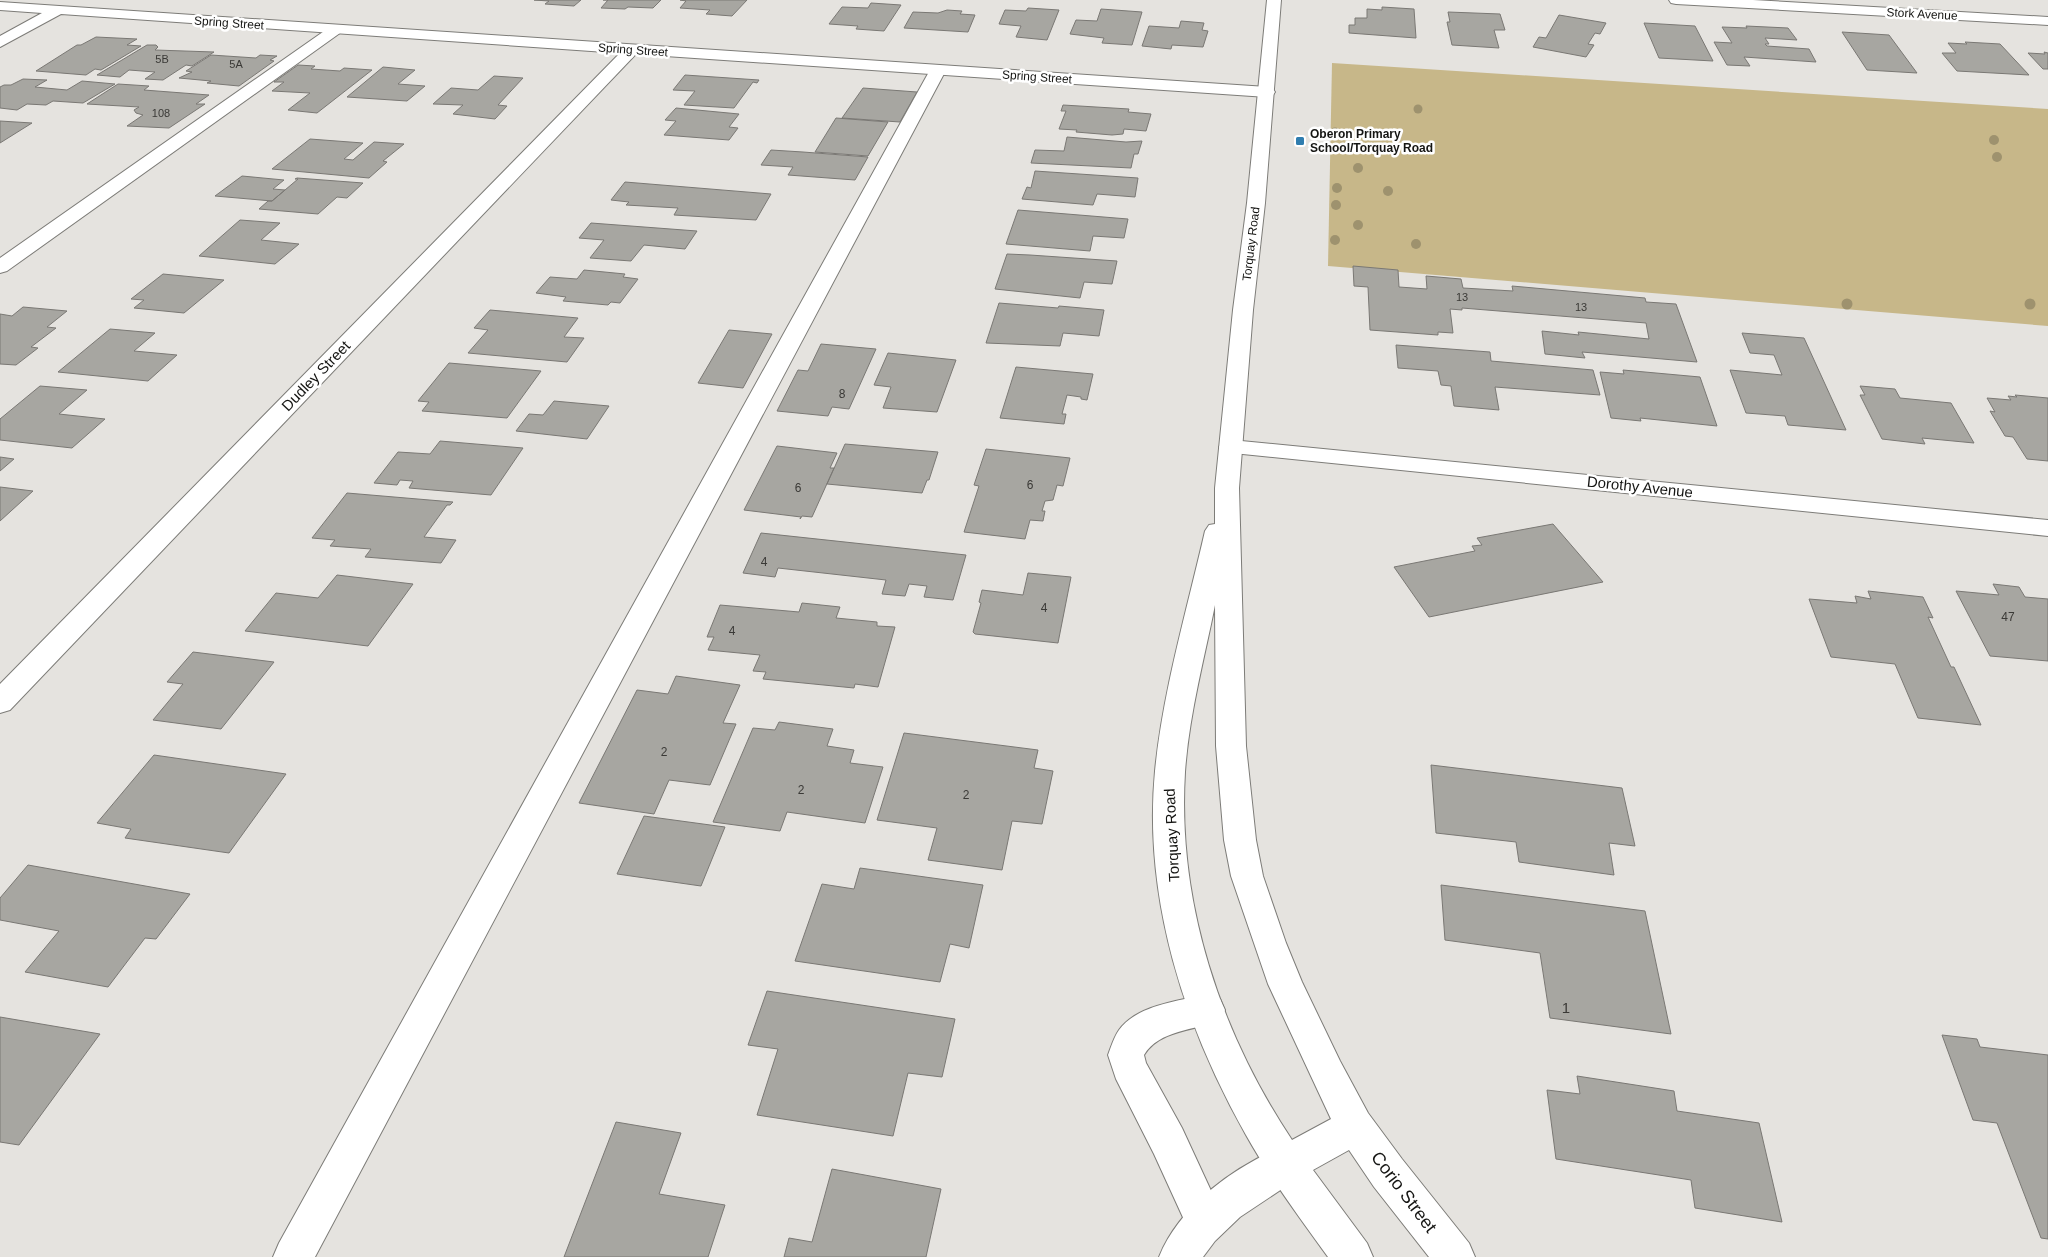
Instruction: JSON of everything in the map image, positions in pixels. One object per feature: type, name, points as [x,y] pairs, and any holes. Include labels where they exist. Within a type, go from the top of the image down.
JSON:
[{"type":"street","points":[[0,42],[77,0]]},
{"type":"street","name":"Torquay Road","points":[[1274,0],[1267,92],[1227,488],[1231,746],[1240,840],[1247,876],[1285,984],[1327,1073],[1355,1126]]},
{"type":"street","name":"Stork Avenue","points":[[1676,0],[1857,5],[2048,21]]},
{"type":"street","name":"Spring Street","points":[[0,6],[1267,92]]},
{"type":"street","points":[[0,267],[335,30]]},
{"type":"street","name":"Dudley Street","points":[[0,702],[631,50]]},
{"type":"street","points":[[293,1257],[938,70]]},
{"type":"street","name":"Dorothy Avenue","points":[[1231,447],[2048,528]]},
{"type":"street","name":"Torquay Road","points":[[1227,488],[1177,717],[1169,787],[1170,848],[1175,891],[1193,971],[1207,1010],[1248,1102],[1286,1164]]},
{"type":"street","points":[[1205,1221],[1168,1141],[1129,1067],[1126,1054],[1135,1037],[1151,1025],[1207,1010]]},
{"type":"street","points":[[1179,1257],[1205,1221],[1226,1201],[1286,1164],[1355,1126]]},
{"type":"street","name":"Corio Street","points":[[1355,1126],[1388,1173],[1455,1257]]},
{"type":"street","points":[[1286,1164],[1353,1257]]},
{"type":"shaded area","points":[[1332,63],[2048,109],[2048,326],[1328,266]]},
{"type":"building","points":[[534,0],[581,0],[574,6],[545,4],[549,1]]},
{"type":"building","points":[[608,0],[661,0],[653,8],[601,8]]},
{"type":"building","points":[[680,0],[747,0],[732,16],[706,14],[710,10],[680,8],[686,1]]},
{"type":"building","points":[[871,3],[901,5],[884,31],[856,29],[858,26],[829,24],[842,7],[868,8]]},
{"type":"building","points":[[1382,7],[1414,9],[1416,38],[1349,33],[1349,25],[1355,25],[1355,18],[1367,18],[1367,9],[1382,10]]},
{"type":"building","points":[[1028,8],[1059,10],[1047,40],[1016,37],[1021,26],[999,24],[1005,10],[1026,11]]},
{"type":"building","points":[[1101,9],[1142,12],[1132,45],[1102,43],[1104,38],[1070,34],[1076,20],[1097,21]]},
{"type":"building","points":[[947,10],[962,11],[960,14],[975,15],[968,32],[904,28],[913,12],[938,13]]},
{"type":"building","points":[[1448,12],[1500,14],[1505,30],[1494,30],[1499,48],[1452,45],[1447,22],[1450,22]]},
{"type":"building","points":[[1559,15],[1606,23],[1600,34],[1595,33],[1588,44],[1594,45],[1586,57],[1533,47],[1539,37],[1546,38]]},
{"type":"building","points":[[1181,21],[1204,23],[1202,30],[1208,31],[1203,47],[1172,45],[1171,49],[1142,46],[1149,26],[1179,28]]},
{"type":"building","points":[[1644,23],[1695,26],[1713,61],[1659,58]]},
{"type":"building","points":[[1746,26],[1788,28],[1797,40],[1765,38],[1769,44],[1765,44],[1767,46],[1809,49],[1816,62],[1744,57],[1750,66],[1727,65],[1714,42],[1732,43],[1722,27],[1747,28]]},
{"type":"building","points":[[1842,32],[1889,35],[1917,73],[1867,70]]},
{"type":"building","points":[[96,37],[137,39],[127,45],[141,46],[101,70],[95,69],[86,75],[36,71],[77,45],[81,45]]},
{"type":"building","points":[[1965,42],[2000,44],[2029,75],[1957,71],[1942,53],[1956,53],[1948,43],[1967,44]]},
{"type":"building","points":[[147,45],[156,45],[158,47],[155,50],[214,52],[192,66],[186,65],[163,80],[145,79],[155,72],[129,70],[120,77],[97,75]]},
{"type":"building","points":[[2044,52],[2048,53],[2048,69],[2043,69],[2028,53],[2045,54]]},
{"type":"building","points":[[211,55],[256,58],[260,55],[277,56],[270,60],[274,61],[239,86],[179,78],[192,72],[186,71]]},
{"type":"building","points":[[298,65],[315,66],[311,69],[340,71],[344,68],[372,70],[317,113],[288,110],[310,93],[272,91],[284,82],[274,82]]},
{"type":"building","points":[[383,67],[415,70],[398,84],[425,86],[407,101],[347,97]]},
{"type":"building","points":[[685,75],[759,80],[757,83],[753,82],[734,108],[684,105],[695,91],[673,90]]},
{"type":"building","points":[[494,76],[523,78],[498,105],[507,106],[495,119],[453,114],[463,105],[433,104],[451,88],[478,90]]},
{"type":"building","points":[[23,79],[47,80],[35,87],[67,90],[82,81],[115,84],[83,103],[53,101],[46,105],[27,104],[17,110],[0,108],[0,87],[11,85]]},
{"type":"building","points":[[118,84],[149,86],[144,90],[209,95],[196,104],[205,104],[169,128],[127,126],[143,115],[136,113],[134,110],[139,107],[87,104]]},
{"type":"building","points":[[863,88],[917,92],[900,122],[842,118]]},
{"type":"building","points":[[1063,105],[1129,109],[1128,112],[1151,114],[1146,131],[1124,129],[1123,134],[1112,135],[1076,132],[1077,130],[1059,129],[1066,111],[1061,111]]},
{"type":"building","points":[[676,108],[739,114],[729,127],[738,128],[729,140],[664,135],[676,121],[665,120]]},
{"type":"building","points":[[836,118],[888,122],[868,156],[815,152]]},
{"type":"building","points":[[0,121],[32,123],[0,143]]},
{"type":"building","points":[[1067,137],[1126,142],[1142,141],[1138,154],[1134,154],[1131,168],[1031,163],[1035,150],[1064,151]]},
{"type":"building","points":[[310,139],[363,143],[344,159],[353,160],[374,142],[404,144],[383,161],[387,162],[369,178],[272,169]]},
{"type":"building","points":[[771,150],[868,157],[855,180],[788,175],[793,167],[761,165]]},
{"type":"building","points":[[1035,171],[1138,178],[1135,197],[1097,194],[1093,205],[1022,199],[1027,187],[1031,188]]},
{"type":"building","points":[[242,176],[284,180],[273,189],[285,190],[272,201],[215,196]]},
{"type":"building","points":[[297,178],[363,183],[347,198],[337,197],[318,214],[259,209],[268,201],[272,201]]},
{"type":"building","points":[[625,182],[771,194],[756,220],[674,215],[678,208],[626,205],[629,202],[611,200]]},
{"type":"building","points":[[1018,210],[1128,219],[1124,238],[1093,236],[1090,251],[1006,244]]},
{"type":"building","points":[[240,220],[280,223],[261,240],[299,244],[275,264],[199,256]]},
{"type":"building","points":[[591,223],[697,231],[685,249],[644,245],[631,261],[590,258],[604,240],[579,238]]},
{"type":"building","points":[[1007,254],[1117,261],[1112,284],[1084,282],[1080,298],[995,289]]},
{"type":"building","points":[[1353,266],[1398,270],[1399,287],[1427,289],[1426,276],[1461,279],[1463,288],[1513,291],[1512,286],[1645,298],[1646,302],[1676,304],[1697,362],[1582,352],[1585,358],[1545,354],[1542,331],[1579,335],[1578,332],[1649,339],[1646,323],[1462,308],[1462,310],[1450,309],[1453,333],[1438,332],[1438,335],[1370,330],[1368,287],[1354,286]]},
{"type":"building","points":[[584,270],[625,274],[623,277],[638,279],[620,303],[611,302],[608,305],[563,301],[566,297],[536,293],[550,277],[577,279]]},
{"type":"building","points":[[163,274],[224,280],[184,313],[134,308],[144,300],[131,299]]},
{"type":"building","points":[[999,303],[1104,310],[1099,336],[1063,333],[1060,346],[986,343]]},
{"type":"building","points":[[23,307],[67,311],[47,327],[56,328],[31,347],[38,348],[16,365],[0,364],[0,314],[12,316]]},
{"type":"building","points":[[490,310],[578,318],[564,337],[584,338],[567,362],[468,353],[488,330],[474,328]]},
{"type":"building","points":[[110,329],[155,333],[134,351],[177,355],[148,381],[58,372]]},
{"type":"building","points":[[729,330],[772,334],[743,388],[698,383]]},
{"type":"building","points":[[1742,333],[1804,338],[1846,430],[1788,425],[1785,416],[1746,413],[1730,370],[1782,375],[1774,355],[1750,353]]},
{"type":"building","points":[[821,344],[876,349],[849,409],[832,407],[828,416],[777,411],[798,370],[808,371]]},
{"type":"building","points":[[1396,345],[1490,352],[1491,361],[1593,370],[1600,395],[1495,387],[1499,410],[1454,406],[1451,386],[1441,385],[1438,371],[1398,368]]},
{"type":"building","points":[[888,353],[956,360],[937,412],[883,408],[891,387],[874,385]]},
{"type":"building","points":[[449,363],[541,371],[507,418],[422,411],[429,402],[418,401]]},
{"type":"building","points":[[1016,367],[1093,374],[1087,400],[1067,395],[1062,414],[1066,414],[1064,424],[1000,418]]},
{"type":"building","points":[[1623,370],[1700,377],[1717,426],[1640,418],[1641,421],[1611,418],[1600,372],[1624,374]]},
{"type":"building","points":[[40,386],[87,390],[59,414],[105,419],[72,448],[0,440],[0,419]]},
{"type":"building","points":[[1860,386],[1895,389],[1900,398],[1951,403],[1974,443],[1922,438],[1925,444],[1882,439],[1860,395],[1865,395]]},
{"type":"building","points":[[2015,395],[2048,398],[2048,461],[2027,459],[2013,437],[2005,436],[1990,411],[1995,412],[1987,398],[2011,400],[2008,396],[2017,397]]},
{"type":"building","points":[[554,401],[609,406],[587,439],[516,431],[529,414],[543,415]]},
{"type":"building","points":[[440,441],[523,448],[491,495],[409,488],[413,481],[400,480],[397,485],[374,483],[398,452],[430,454]]},
{"type":"building","points":[[845,444],[938,452],[929,480],[927,480],[922,493],[827,484]]},
{"type":"building","points":[[777,446],[837,453],[830,468],[834,468],[812,517],[802,516],[800,519],[801,517],[744,510]]},
{"type":"building","points":[[986,449],[1070,458],[1063,486],[1057,485],[1053,500],[1045,501],[1042,511],[1045,511],[1043,521],[1030,520],[1025,539],[964,532],[979,486],[974,485]]},
{"type":"building","points":[[0,457],[14,459],[0,471]]},
{"type":"building","points":[[0,487],[33,491],[0,521]]},
{"type":"building","points":[[347,493],[453,502],[447,505],[424,537],[456,540],[441,563],[365,557],[371,549],[330,546],[335,540],[312,538]]},
{"type":"building","points":[[1553,524],[1603,582],[1429,617],[1394,567],[1475,551],[1472,546],[1482,545],[1477,538]]},
{"type":"building","points":[[761,533],[966,555],[953,600],[924,597],[927,586],[909,584],[905,596],[882,594],[886,580],[778,568],[775,577],[743,573]]},
{"type":"building","points":[[1028,573],[1071,577],[1058,643],[975,634],[973,632],[981,603],[979,602],[982,590],[1023,595]]},
{"type":"building","points":[[337,575],[413,584],[368,646],[245,631],[276,593],[318,598]]},
{"type":"building","points":[[1993,584],[2019,587],[2025,597],[2048,599],[2048,661],[1990,656],[1956,591],[1999,595]]},
{"type":"building","points":[[1868,591],[1923,597],[1933,618],[1928,617],[1981,725],[1918,718],[1895,664],[1831,657],[1809,599],[1857,603],[1855,596],[1871,599]]},
{"type":"building","points":[[802,603],[840,607],[836,618],[877,622],[877,626],[895,627],[878,687],[855,684],[854,688],[763,679],[766,672],[753,671],[760,655],[708,650],[714,637],[707,637],[720,605],[799,612]]},
{"type":"building","points":[[193,652],[274,662],[221,729],[153,720],[183,684],[167,682]]},
{"type":"building","points":[[676,676],[740,685],[723,723],[736,724],[710,785],[669,780],[654,814],[579,803],[637,690],[668,694]]},
{"type":"building","points":[[779,722],[833,729],[827,746],[854,750],[850,763],[883,767],[865,823],[787,812],[780,831],[713,822],[753,728],[775,730]]},
{"type":"building","points":[[904,733],[1038,750],[1034,768],[1053,771],[1042,824],[1012,821],[1002,870],[928,860],[937,828],[877,820]]},
{"type":"building","points":[[154,755],[286,774],[229,853],[125,838],[131,829],[97,823]]},
{"type":"building","points":[[1431,765],[1622,788],[1635,846],[1609,843],[1614,875],[1519,862],[1516,842],[1436,833]]},
{"type":"building","points":[[644,816],[725,827],[701,886],[617,874]]},
{"type":"building","points":[[28,865],[190,894],[156,939],[145,938],[108,987],[25,972],[59,931],[0,920],[0,898]]},
{"type":"building","points":[[860,868],[983,885],[969,948],[950,944],[940,982],[795,961],[822,884],[854,889]]},
{"type":"building","points":[[1441,885],[1645,911],[1671,1034],[1550,1018],[1540,953],[1445,940]]},
{"type":"building","points":[[767,991],[955,1019],[942,1077],[908,1073],[893,1136],[757,1115],[778,1049],[748,1045]]},
{"type":"building","points":[[0,1017],[100,1034],[19,1145],[0,1142]]},
{"type":"building","points":[[1942,1035],[1977,1039],[1980,1047],[2048,1055],[2048,1239],[2041,1238],[1997,1123],[1973,1120]]},
{"type":"building","points":[[1577,1076],[1674,1091],[1677,1111],[1759,1123],[1782,1222],[1695,1208],[1691,1180],[1556,1159],[1547,1090],[1580,1094]]},
{"type":"building","points":[[616,1122],[681,1133],[659,1194],[725,1205],[708,1257],[564,1257]]},
{"type":"building","points":[[832,1169],[941,1189],[926,1257],[784,1257],[789,1238],[812,1242]]},
{"type":"place","name":"Oberon Primary School/Torquay Road","points":[[1300,141]]}]
